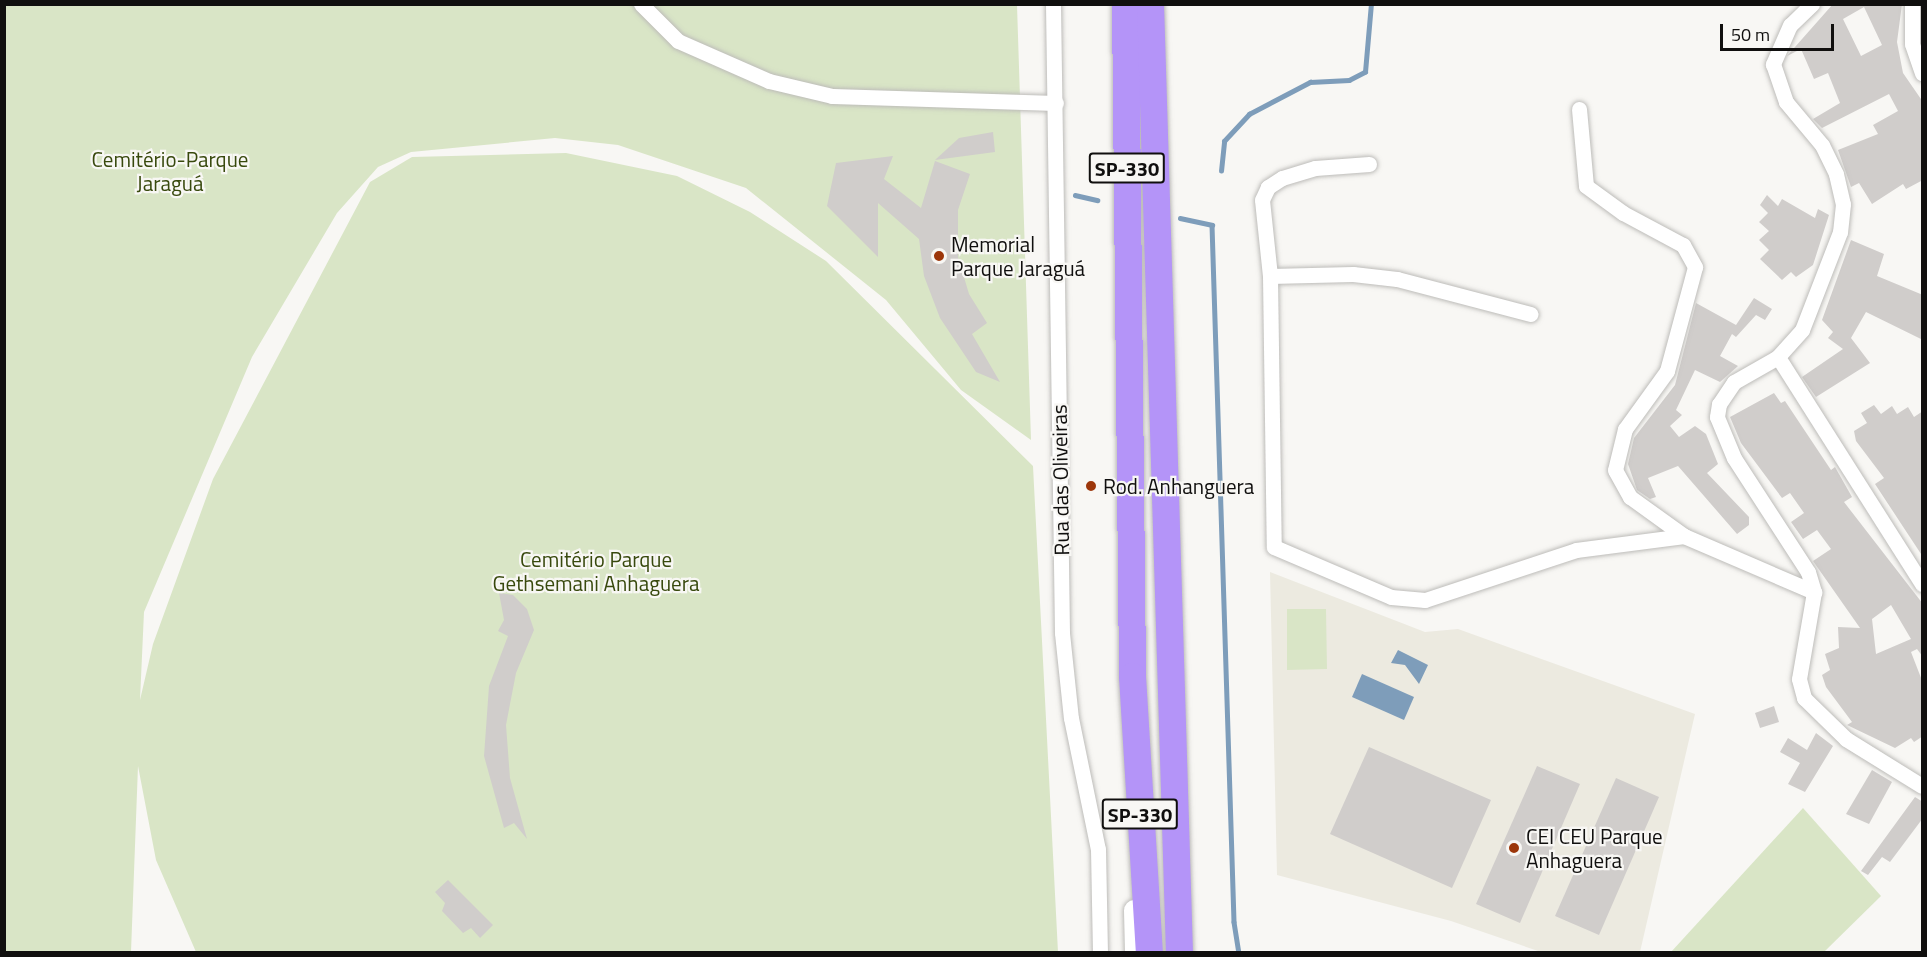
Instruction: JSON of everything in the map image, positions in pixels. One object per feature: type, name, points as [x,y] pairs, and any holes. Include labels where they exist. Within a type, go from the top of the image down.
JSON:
[{"type":"highway","name":"SP-330","points":[[1125,4],[1137,765],[1149,952]]},
{"type":"highway","name":"SP-330","points":[[1150,4],[1179,952]]},
{"type":"main road","points":[[1135,952],[1137,765]]},
{"type":"street","points":[[641,4],[678,41],[779,84],[832,96],[1056,104]]},
{"type":"street","name":"Rua das Oliveiras","points":[[1053,4],[1062,633],[1072,728],[1098,849],[1100,952]]},
{"type":"street","points":[[1812,4],[1790,25],[1773,64],[1786,102],[1822,145],[1836,174],[1842,214],[1827,275],[1802,330],[1778,357],[1734,382],[1719,404],[1717,417],[1721,434],[1808,572],[1814,592],[1799,679],[1804,698],[1846,739],[1923,786]]},
{"type":"street","points":[[1912,4],[1912,44],[1923,73]]},
{"type":"street","points":[[1579,109],[1586,186],[1623,213],[1683,245],[1695,267],[1667,371],[1625,429],[1615,470],[1629,497],[1684,536],[1814,592]]},
{"type":"street","points":[[1369,164],[1316,168],[1268,187],[1262,200],[1270,276],[1270,530],[1274,548],[1284,556],[1391,597],[1425,600],[1576,550],[1684,536]]},
{"type":"street","points":[[1270,276],[1353,274],[1397,279],[1530,314]]},
{"type":"street","points":[[1778,357],[1923,584]]},
{"type":"shaded area","points":[[1270,572],[1425,632],[1458,629],[1695,714],[1640,952],[1541,952],[1451,921],[1277,875]]},
{"type":"green space","name":"Cemitério Parque Gethsemani Anhaguera","points":[[5,5],[1017,5],[1031,440],[961,390],[886,300],[746,188],[618,145],[555,138],[411,152],[378,167],[337,213],[252,357],[144,612],[140,700],[153,644],[213,479],[370,182],[412,157],[566,153],[677,176],[750,212],[826,261],[1033,466],[1058,952],[196,952],[156,860],[138,766],[131,952],[5,952]]},
{"type":"green space","points":[[1287,609],[1326,609],[1327,669],[1287,670]]},
{"type":"green space","points":[[1803,808],[1881,896],[1824,952],[1671,952]]},
{"type":"water","points":[[1398,650],[1428,665],[1419,684],[1405,665],[1391,663]]},
{"type":"water","points":[[1362,674],[1414,697],[1404,720],[1352,697]]},
{"type":"building","points":[[1833,4],[1902,4],[1897,42],[1903,73],[1923,102],[1923,180],[1906,189],[1903,184],[1872,204],[1859,183],[1851,187],[1838,150],[1878,134],[1873,125],[1898,111],[1889,94],[1822,128],[1813,119],[1840,103],[1828,73],[1814,79],[1801,49],[1787,56]],"holes":[[[1864,7],[1882,45],[1861,56],[1843,19]]]},
{"type":"building","points":[[993,132],[995,152],[935,160],[959,138]]},
{"type":"building","name":"Memorial Parque Jaraguá","points":[[893,156],[884,179],[921,208],[935,161],[970,174],[958,210],[958,257],[969,294],[987,323],[972,334],[1000,382],[976,372],[940,318],[924,276],[919,239],[878,203],[878,257],[827,206],[836,163]]},
{"type":"building","points":[[1767,195],[1778,206],[1782,199],[1815,218],[1818,209],[1829,215],[1813,265],[1796,277],[1791,272],[1782,280],[1760,259],[1769,250],[1759,240],[1769,231],[1759,222],[1768,213],[1760,205]]},
{"type":"building","points":[[1851,240],[1884,254],[1877,276],[1923,295],[1923,340],[1866,312],[1851,338],[1870,363],[1816,397],[1802,377],[1843,349],[1828,338],[1833,332],[1822,320]]},
{"type":"building","points":[[1754,298],[1772,309],[1765,320],[1756,315],[1736,337],[1732,334],[1720,356],[1738,366],[1720,382],[1695,370],[1676,410],[1682,415],[1670,426],[1679,437],[1695,426],[1706,434],[1718,464],[1707,473],[1749,517],[1749,525],[1737,534],[1678,466],[1648,478],[1656,497],[1650,499],[1637,490],[1628,464],[1634,438],[1675,385],[1696,303],[1736,325]]},
{"type":"building","points":[[1774,393],[1781,403],[1785,401],[1831,470],[1835,467],[1852,497],[1844,502],[1923,604],[1923,657],[1917,649],[1911,652],[1923,683],[1923,736],[1914,742],[1911,738],[1895,748],[1847,725],[1852,722],[1826,687],[1822,675],[1830,670],[1825,654],[1839,648],[1838,627],[1860,628],[1813,561],[1831,549],[1817,530],[1803,539],[1791,522],[1804,513],[1790,493],[1782,498],[1741,443],[1730,417]],"holes":[[[1891,605],[1911,639],[1876,654],[1872,619]]]},
{"type":"building","points":[[1874,405],[1881,414],[1892,406],[1897,414],[1908,407],[1914,417],[1923,411],[1923,557],[1875,484],[1884,478],[1856,441],[1854,431],[1867,423],[1861,413]]},
{"type":"building","points":[[499,593],[513,595],[527,609],[534,630],[516,673],[506,725],[510,778],[527,839],[514,823],[504,828],[484,756],[489,686],[508,636],[498,631],[504,620]]},
{"type":"building","points":[[1774,706],[1779,722],[1760,728],[1755,713]]},
{"type":"building","points":[[1816,733],[1833,746],[1805,792],[1788,784],[1800,763],[1780,752],[1788,738],[1807,750]]},
{"type":"building","points":[[1369,747],[1491,800],[1452,888],[1330,834]]},
{"type":"building","points":[[1537,766],[1580,784],[1520,923],[1476,904]]},
{"type":"building","points":[[1872,770],[1892,782],[1869,824],[1846,814]]},
{"type":"building","points":[[1616,778],[1659,797],[1599,935],[1555,916]]},
{"type":"building","points":[[1915,797],[1923,802],[1923,818],[1890,862],[1882,857],[1868,875],[1861,871]]},
{"type":"building","points":[[448,880],[493,925],[480,938],[471,928],[463,933],[442,911],[445,903],[435,892]]},
{"type":"waterway","points":[[1221,171],[1224,141],[1249,114],[1310,82],[1349,80],[1365,72],[1371,4]]},
{"type":"waterway","points":[[1075,195],[1097,200]]},
{"type":"waterway","points":[[1180,218],[1212,225],[1234,922],[1239,952]]},
{"type":"place","name":"Memorial Parque Jaraguá","points":[[939,256]]},
{"type":"place","name":"Rod. Anhanguera","points":[[1091,486]]},
{"type":"place","name":"CEI CEU Parque Anhaguera","points":[[1514,848]]},
{"type":"park label","name":"Cemitério-Parque Jaraguá","points":[[170,171]]}]
